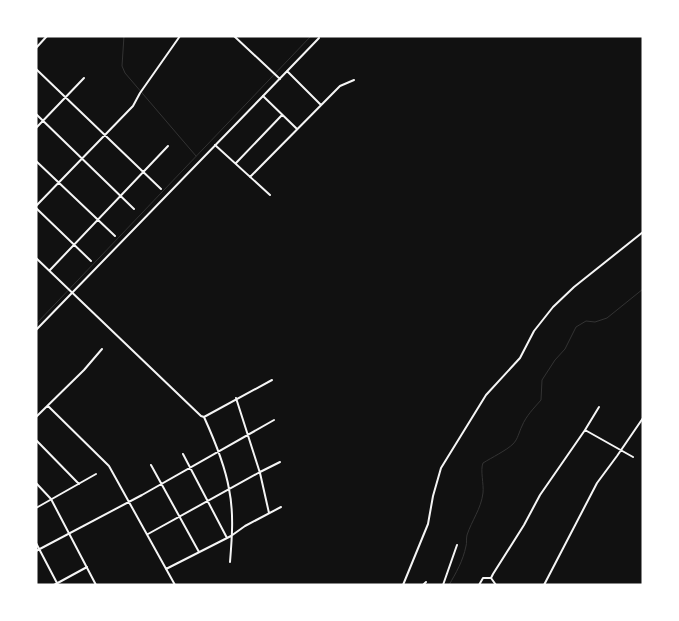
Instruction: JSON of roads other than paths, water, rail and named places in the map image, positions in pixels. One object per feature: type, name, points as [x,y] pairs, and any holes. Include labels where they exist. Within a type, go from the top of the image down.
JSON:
[{"type":"street","points":[[36,48],[47,36]]},
{"type":"street","points":[[91,261],[36,207],[133,106],[180,36]]},
{"type":"street","points":[[234,36],[280,79]]},
{"type":"street","points":[[36,330],[70,290],[264,96],[319,38]]},
{"type":"street","points":[[36,69],[161,189]]},
{"type":"street","points":[[287,71],[321,105]]},
{"type":"street","points":[[36,128],[84,78]]},
{"type":"street","points":[[250,177],[340,86],[354,80]]},
{"type":"street","points":[[264,96],[297,129]]},
{"type":"street","points":[[36,114],[134,210]]},
{"type":"street","points":[[236,163],[282,115]]},
{"type":"street","points":[[215,145],[270,195]]},
{"type":"street","points":[[50,270],[168,146]]},
{"type":"street","points":[[36,161],[115,236]]},
{"type":"street","points":[[403,585],[428,524],[441,468],[486,395],[520,358],[534,331],[553,306],[643,232]]},
{"type":"street","points":[[36,258],[201,416],[204,416],[230,490],[230,562]]},
{"type":"street","points":[[36,417],[102,349]]},
{"type":"street","points":[[204,416],[272,380]]},
{"type":"street","points":[[236,398],[260,472],[269,513]]},
{"type":"street","points":[[48,406],[104,460],[130,501],[175,585]]},
{"type":"street","points":[[491,578],[540,495],[599,407]]},
{"type":"street","points":[[544,585],[597,483],[643,418]]},
{"type":"street","points":[[36,552],[274,420]]},
{"type":"street","points":[[585,430],[633,457]]},
{"type":"street","points":[[36,440],[79,484]]},
{"type":"street","points":[[182,454],[227,538]]},
{"type":"street","points":[[148,534],[280,462]]},
{"type":"street","points":[[151,465],[199,552]]},
{"type":"street","points":[[36,508],[96,474]]},
{"type":"street","points":[[36,483],[51,499],[96,585]]},
{"type":"street","points":[[166,569],[281,508]]},
{"type":"street","points":[[36,543],[58,584]]},
{"type":"street","points":[[443,585],[457,545]]},
{"type":"street","points":[[54,585],[87,568]]},
{"type":"street","points":[[479,585],[483,578],[491,578]]},
{"type":"street","points":[[491,578],[496,585]]},
{"type":"street","points":[[423,585],[426,582]]},
{"type":"waterway","points":[[124,36],[122,66],[125,73],[196,156]]},
{"type":"waterway","points":[[36,324],[311,36]]},
{"type":"waterway","points":[[449,585],[461,562],[465,551],[467,535],[482,499],[483,463],[515,442],[530,412],[541,400],[542,380],[565,349],[576,327],[586,321],[595,322],[607,318],[643,289]]}]
